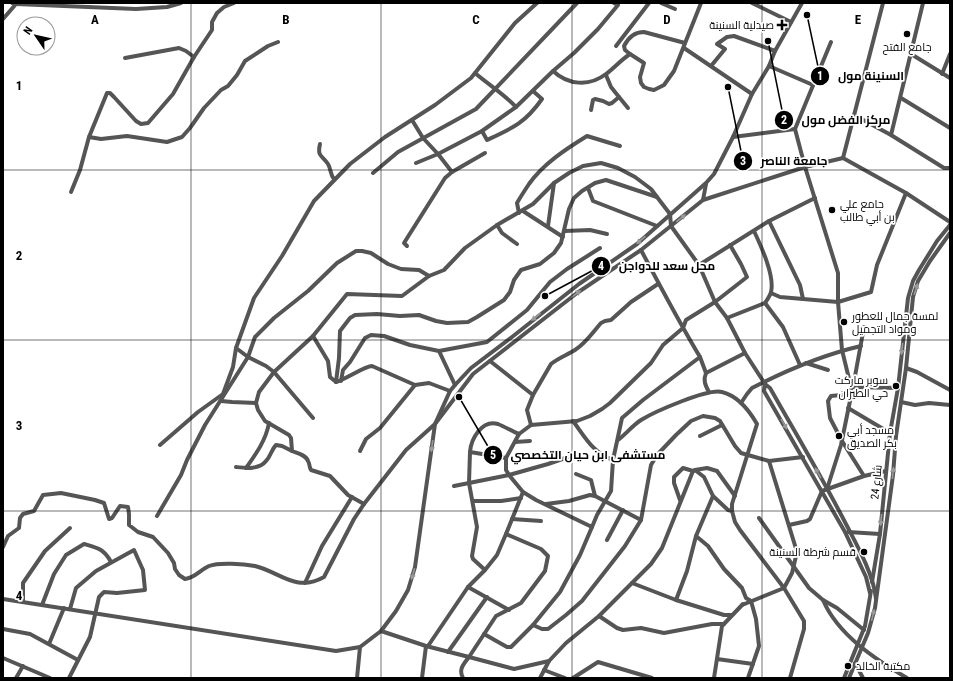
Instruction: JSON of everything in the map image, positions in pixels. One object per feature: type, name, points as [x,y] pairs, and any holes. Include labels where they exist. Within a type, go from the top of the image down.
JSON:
[{"type":"street","points":[[3,19],[14,4],[136,9],[167,7],[181,3]]},
{"type":"street","points":[[71,192],[80,170],[89,137],[106,93],[110,93],[136,121],[141,124],[148,123],[174,94],[194,57],[212,30],[212,22],[217,13],[234,3]]},
{"type":"street","points":[[160,445],[198,412],[223,394],[233,367],[236,348],[254,298],[282,256],[314,201],[350,164],[385,137],[435,105],[471,78],[516,23],[537,3]]},
{"type":"street","points":[[373,173],[398,152],[476,109],[577,3]]},
{"type":"street","points":[[416,162],[438,154],[482,131],[516,107],[553,70],[574,53],[598,29],[618,5],[614,3]]},
{"type":"street","points":[[616,46],[649,3]]},
{"type":"street","points":[[661,3],[675,9]]},
{"type":"street","points":[[685,43],[644,32],[638,32],[626,42],[624,46],[625,50],[644,63],[640,77],[644,87],[654,90],[664,85],[674,71],[701,3]]},
{"type":"street","points":[[752,3],[791,22]]},
{"type":"street","points":[[3,598],[336,651],[360,647],[381,631],[396,611],[408,590],[416,559],[435,424],[450,391],[471,368],[579,284],[637,244],[706,183],[714,174],[733,137],[752,94],[769,66],[775,51],[802,3]]},
{"type":"street","points":[[843,158],[883,3]]},
{"type":"street","points":[[891,135],[912,54],[923,3]]},
{"type":"street","points":[[711,66],[725,49],[717,44],[727,37],[740,37],[775,51]]},
{"type":"street","points":[[89,137],[101,139],[127,136],[167,142],[182,137],[204,108],[221,90],[228,86],[237,75],[245,61],[268,46],[278,42]]},
{"type":"street","points":[[831,42],[795,129],[814,198],[838,273],[838,302],[842,350],[852,388]]},
{"type":"street","points":[[125,58],[179,48],[194,57]]},
{"type":"street","points":[[684,48],[752,94]]},
{"type":"street","points":[[553,70],[561,78],[574,82],[585,83],[606,75],[630,54]]},
{"type":"street","points":[[912,54],[950,78]]},
{"type":"street","points":[[942,74],[950,54]]},
{"type":"street","points":[[769,66],[813,85]]},
{"type":"street","points":[[475,73],[495,90],[503,94],[516,107]]},
{"type":"street","points":[[606,75],[611,87],[628,108]]},
{"type":"street","points":[[482,131],[488,140],[522,122],[532,113],[542,99],[533,91]]},
{"type":"street","points":[[591,110],[593,100],[596,99],[609,104],[618,97]]},
{"type":"street","points":[[901,98],[950,128]]},
{"type":"street","points":[[854,115],[891,135],[944,168],[950,168]]},
{"type":"street","points":[[412,120],[423,138],[452,172]]},
{"type":"street","points":[[733,137],[795,129]]},
{"type":"street","points":[[563,237],[548,226],[521,212],[517,203],[529,183],[544,166],[573,144],[587,136],[620,146]]},
{"type":"street","points":[[320,144],[320,156],[328,163],[334,180]]},
{"type":"street","points":[[407,246],[404,243],[445,178],[452,172],[486,153]]},
{"type":"street","points":[[3,547],[8,536],[19,528],[20,518],[23,514],[34,511],[43,495],[61,493],[104,503],[109,519],[112,518],[120,506],[128,507],[129,525],[138,532],[153,537],[168,554],[179,575],[185,579],[191,578],[214,564],[227,564],[255,566],[288,580],[305,583],[316,582],[324,577],[354,519],[364,504],[406,450],[435,424],[472,374],[577,293],[641,250],[702,200],[805,167],[843,158],[906,193],[950,223]]},
{"type":"street","points":[[292,451],[290,435],[265,421],[258,410],[256,403],[259,392],[274,372],[313,336],[347,294],[402,296],[429,276],[444,270],[465,248],[497,225],[533,204],[554,183],[582,166],[601,163],[618,168],[635,177],[651,189],[670,214],[671,226],[699,265],[715,302],[727,318],[764,383],[770,388],[850,532],[865,570],[870,593]]},
{"type":"street","points":[[336,382],[340,331],[350,318],[355,315],[418,315],[447,323],[468,322],[504,300],[510,292],[518,273],[521,270],[540,264],[554,253],[561,243],[569,209],[574,198],[595,183],[606,180],[657,197]]},
{"type":"street","points":[[548,226],[554,183]]},
{"type":"street","points":[[702,200],[706,183]]},
{"type":"street","points":[[588,188],[593,202],[657,226]]},
{"type":"street","points":[[771,293],[780,297],[838,302],[871,292],[876,265],[906,193]]},
{"type":"street","points":[[699,265],[769,221],[814,198]]},
{"type":"street","points":[[769,221],[800,285],[803,299]]},
{"type":"street","name":"شارع 24","points":[[849,678],[868,611],[874,574],[880,534],[890,433],[898,388],[910,290],[925,258],[950,223]]},
{"type":"street","points":[[497,225],[502,233],[517,244]]},
{"type":"street","points":[[565,231],[590,230],[607,234]]},
{"type":"street","points":[[727,318],[765,303],[771,293],[772,282],[754,231]]},
{"type":"street","name":"شارع 24","points":[[844,678],[862,647],[868,633],[875,608],[916,288],[930,260],[950,233]]},
{"type":"street","points":[[592,527],[523,492],[506,470],[506,458],[519,434],[531,425],[573,421],[590,416],[610,403],[650,363],[667,341],[683,328],[686,320],[715,302],[746,277],[741,264],[730,246]]},
{"type":"street","points":[[341,381],[343,370],[350,362],[365,338],[371,335],[384,336],[410,345],[439,351],[487,342],[527,310],[550,282],[600,248]]},
{"type":"street","points":[[641,250],[658,284],[700,357],[706,373],[704,383],[709,392]]},
{"type":"street","points":[[157,516],[181,476],[187,460],[205,425],[248,357],[255,338],[274,318],[308,291],[337,263],[356,251],[371,253],[388,264],[401,269],[419,270],[429,276]]},
{"type":"street","points":[[531,425],[527,410],[533,395],[554,361],[575,350],[585,342],[601,323],[611,320],[631,302],[658,284]]},
{"type":"street","points":[[765,303],[783,327],[800,365]]},
{"type":"street","points":[[827,489],[842,440],[864,327]]},
{"type":"street","points":[[313,336],[328,361],[330,377],[336,382]]},
{"type":"street","points":[[503,344],[506,349]]},
{"type":"street","points":[[742,403],[749,391],[800,365],[842,350],[861,346]]},
{"type":"street","points":[[236,348],[248,357],[274,372],[313,418]]},
{"type":"street","points":[[439,351],[455,385]]},
{"type":"street","points":[[706,373],[746,353]]},
{"type":"street","points":[[484,634],[507,647],[511,647],[533,625],[556,598],[580,556],[592,527],[611,491],[613,460],[622,418],[643,400],[700,357]]},
{"type":"street","points":[[490,361],[533,395]]},
{"type":"street","points":[[805,363],[828,370]]},
{"type":"street","points":[[336,382],[341,381],[369,366],[372,366],[414,385],[429,383],[450,391]]},
{"type":"street","points":[[906,368],[917,372],[950,390]]},
{"type":"street","points":[[764,383],[764,391],[803,457],[872,582],[876,599]]},
{"type":"street","points":[[360,452],[366,439],[380,428],[414,385]]},
{"type":"street","points":[[852,388],[898,388]]},
{"type":"street","points":[[618,440],[640,420],[683,401],[709,392],[720,391],[732,395],[742,403],[757,424],[735,496],[732,511],[735,522],[740,530],[784,588],[804,621],[804,629],[790,678]]},
{"type":"street","points":[[851,394],[831,396],[828,401],[830,418],[864,476]]},
{"type":"street","points":[[221,401],[256,403]]},
{"type":"street","points":[[901,402],[915,405],[929,403],[950,405]]},
{"type":"street","points":[[848,408],[890,433]]},
{"type":"street","points":[[533,625],[542,629],[548,629],[582,601],[625,546],[641,520],[651,465],[657,455],[691,421],[702,416],[714,418],[720,421],[738,450],[748,455],[770,461],[803,457]]},
{"type":"street","points":[[573,421],[591,446],[603,456],[613,460]]},
{"type":"street","points":[[246,468],[258,452],[269,423]]},
{"type":"street","points":[[485,570],[473,559],[472,556],[477,527],[469,483],[471,443],[482,428],[490,423],[498,424],[519,434]]},
{"type":"street","points":[[700,436],[722,425]]},
{"type":"street","points":[[515,442],[530,441]]},
{"type":"street","points":[[236,467],[249,468],[266,462],[272,449],[276,445],[282,446],[306,457],[309,461],[310,470],[330,476],[352,497],[364,504]]},
{"type":"street","points":[[470,452],[506,458]]},
{"type":"street","points":[[454,486],[509,474],[548,464],[571,456]]},
{"type":"street","points":[[742,605],[784,588],[793,567],[797,552],[783,510],[770,461]]},
{"type":"street","points":[[680,500],[674,484],[674,477],[683,468],[694,470],[707,468],[717,471],[735,496]]},
{"type":"street","points":[[694,470],[704,478],[713,496],[728,510],[732,511]]},
{"type":"street","points":[[540,678],[549,661],[566,643],[599,616],[651,564],[662,548],[680,500],[694,470]]},
{"type":"street","points":[[789,525],[810,519],[822,492],[827,489],[864,476],[886,471]]},
{"type":"street","points":[[576,474],[591,480],[595,496]]},
{"type":"street","points":[[426,646],[430,645],[468,587],[497,555],[523,492]]},
{"type":"street","points":[[546,504],[569,501],[590,495],[605,500],[641,520]]},
{"type":"street","points":[[676,600],[687,571],[696,536],[713,496]]},
{"type":"street","points":[[305,583],[322,546],[352,497]]},
{"type":"street","points":[[473,501],[501,501],[521,498]]},
{"type":"street","points":[[607,540],[623,510]]},
{"type":"street","points":[[760,518],[809,588],[868,633]]},
{"type":"street","points":[[512,520],[541,521]]},
{"type":"street","points":[[23,602],[23,583],[45,551],[70,528]]},
{"type":"street","points":[[845,532],[880,534]]},
{"type":"street","points":[[463,678],[461,669],[496,616],[521,603],[545,571],[548,556],[541,549],[506,534]]},
{"type":"street","points":[[696,536],[708,546],[724,569],[742,588],[746,598],[751,602],[756,619],[759,646],[748,678]]},
{"type":"street","points":[[42,605],[54,574],[66,555],[84,544],[99,548],[106,553],[111,562]]},
{"type":"street","points":[[69,678],[90,637],[94,613],[99,597],[104,592],[118,593],[145,590],[144,570],[134,550],[96,571],[76,588],[70,609]]},
{"type":"street","points":[[865,570],[871,575],[874,574]]},
{"type":"street","points":[[872,582],[879,574]]},
{"type":"street","points":[[866,577],[872,582]]},
{"type":"street","points":[[632,583],[676,600],[724,615],[731,615]]},
{"type":"street","points":[[468,587],[509,610]]},
{"type":"street","points":[[448,652],[487,598]]},
{"type":"street","points":[[714,678],[722,626],[742,605],[746,598]]},
{"type":"street","points":[[823,600],[828,612],[842,629],[862,647],[907,678]]},
{"type":"street","points":[[50,644],[64,608]]},
{"type":"street","points":[[599,616],[617,628],[623,630],[642,628],[664,633],[712,624],[724,624]]},
{"type":"street","points":[[3,629],[30,634],[78,660]]},
{"type":"street","points":[[381,631],[426,646],[514,669],[549,661]]},
{"type":"street","points":[[422,678],[426,646]]},
{"type":"street","points":[[357,678],[360,647]]},
{"type":"street","points":[[3,658],[50,678]]},
{"type":"street","points":[[716,659],[753,664]]},
{"type":"street","points":[[573,678],[598,662],[652,678]]},
{"type":"street","points":[[853,662],[863,678]]},
{"type":"street","points":[[16,678],[23,666]]},
{"type":"street","points":[[544,670],[565,678]]},
{"type":"place","name":"السنينة مول","points":[[807,15]]},
{"type":"place","name":"صيدلية السنينة","points":[[782,25]]},
{"type":"place","name":"جامع الفتح","points":[[907,34]]},
{"type":"place","name":"مركز الفضل مول","points":[[768,41]]},
{"type":"place","name":"جامعة الناصر","points":[[728,87]]},
{"type":"place","name":"جامع علي بن أبي طالب","points":[[832,210]]},
{"type":"place","name":"محل سعد للدواجن","points":[[545,296]]},
{"type":"place","name":"لمسة جمال للعطور ومواد التجميل","points":[[844,322]]},
{"type":"place","name":"سوبر ماركت حي الطيران","points":[[896,386]]},
{"type":"place","name":"مستشفى ابن حيان التخصصي","points":[[459,397]]},
{"type":"place","name":"مسجد أبي بكر الصديق","points":[[839,436]]},
{"type":"place","name":"قسم شرطة السنينة","points":[[864,552]]},
{"type":"place","name":"مكتبة الخالد","points":[[848,666]]}]
